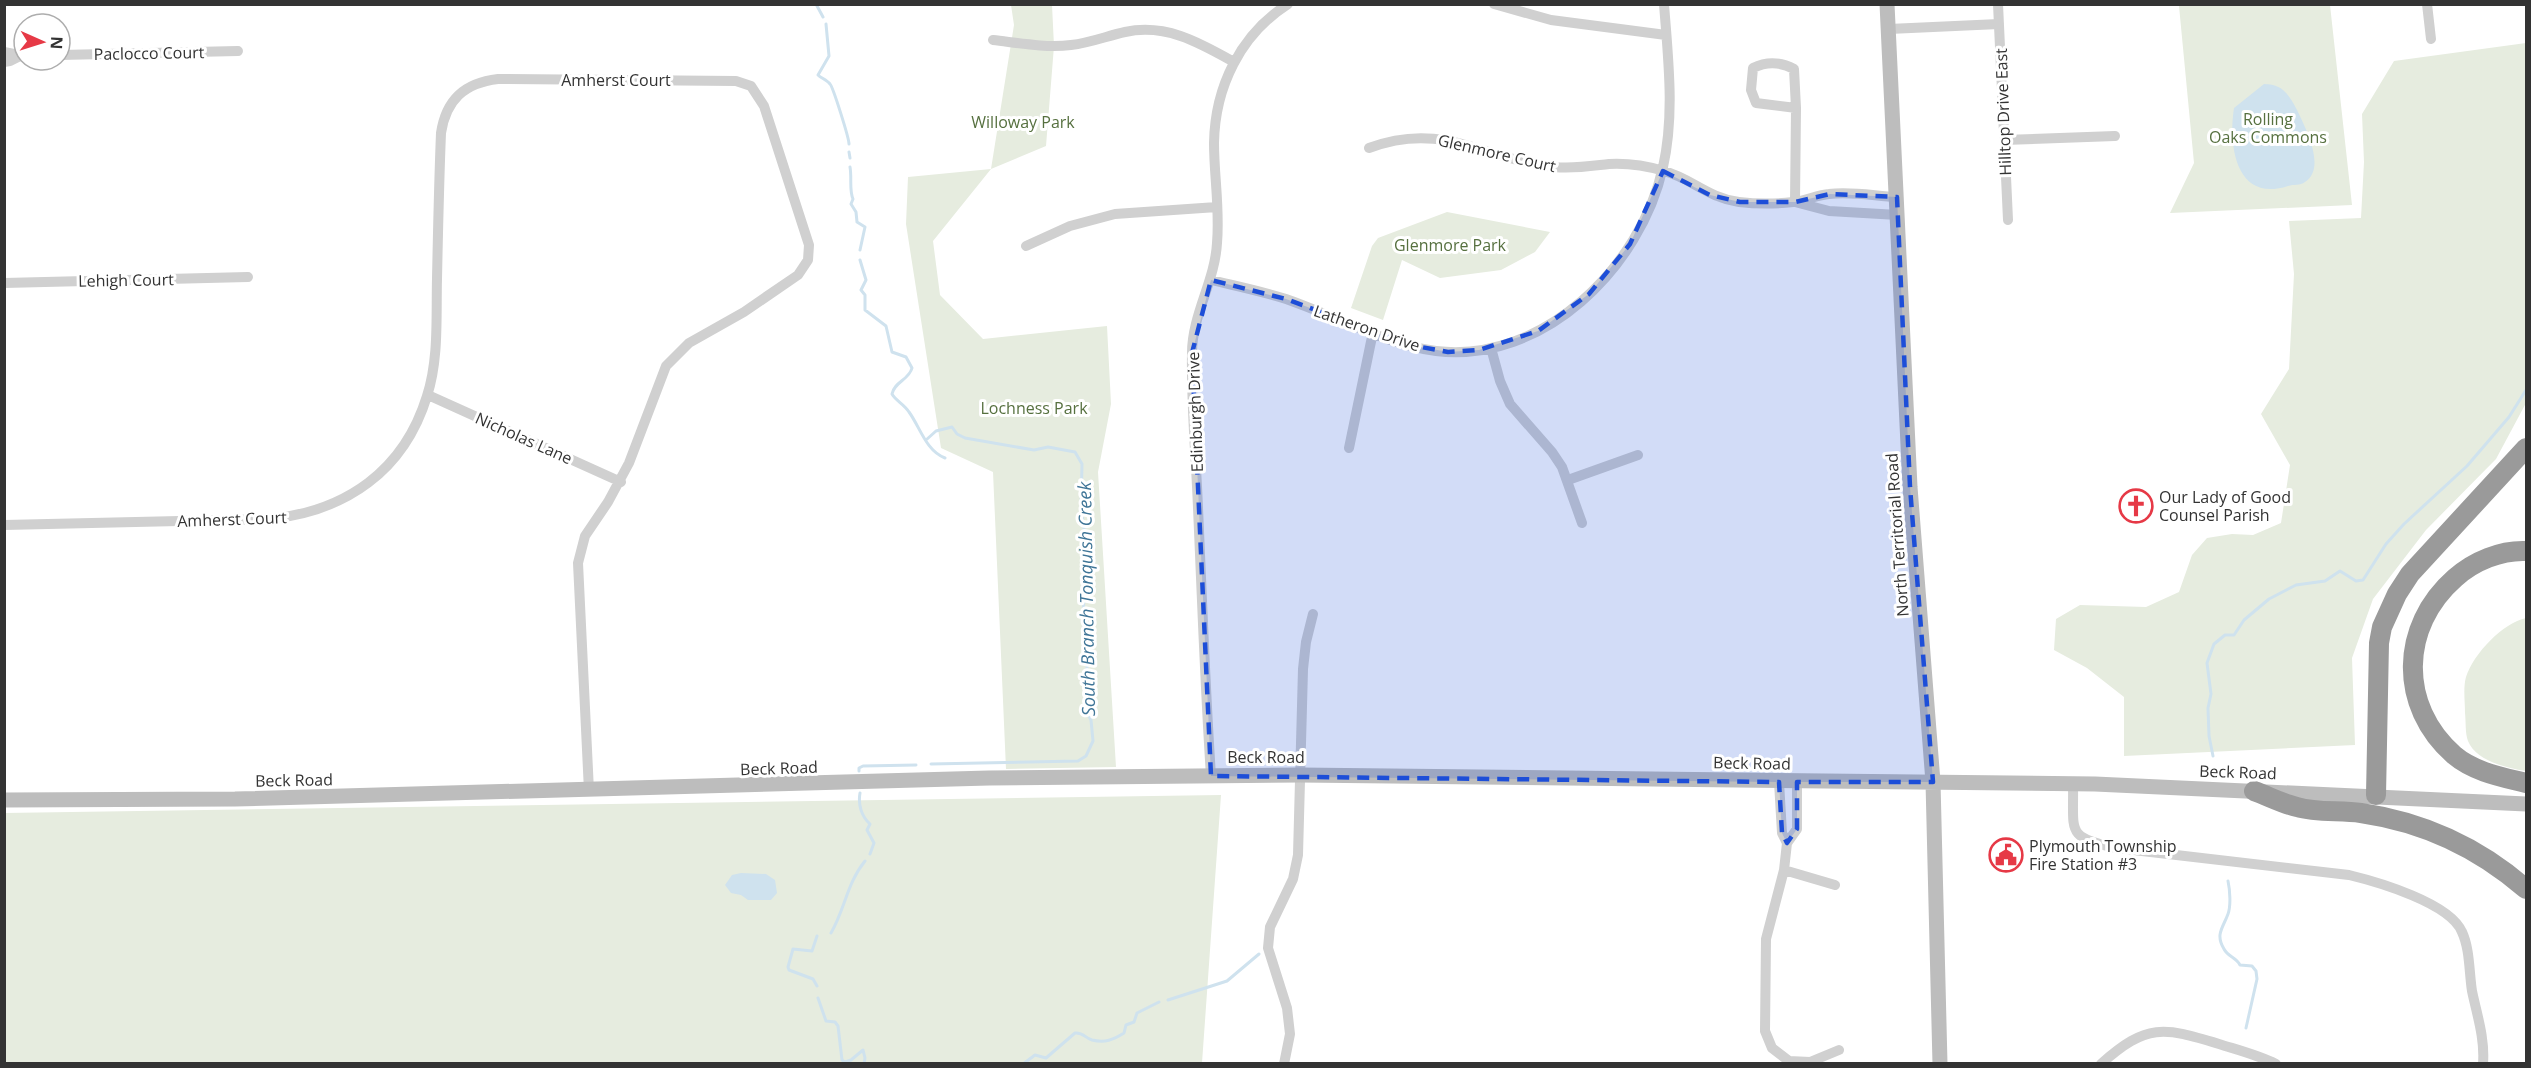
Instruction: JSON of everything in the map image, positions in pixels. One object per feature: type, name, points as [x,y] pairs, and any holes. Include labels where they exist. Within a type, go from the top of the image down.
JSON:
[{"type":"highway","points":[[2376,795],[2377,659],[2382,627],[2397,594],[2410,574],[2526,448]]},
{"type":"highway","points":[[2526,551],[2498,555],[2477,562],[2464,570],[2436,597],[2425,613],[2416,634],[2413,678],[2418,699],[2428,722],[2440,741],[2456,757],[2488,774],[2526,783]]},
{"type":"highway","points":[[2254,791],[2298,808],[2362,813],[2432,831],[2456,841],[2496,864],[2526,889]]},
{"type":"main road","name":"North Territorial Road","points":[[1887,5],[1910,487],[1933,782],[1940,1064]]},
{"type":"main road","name":"Beck Road","points":[[4,800],[234,799],[924,780],[1300,775],[2073,784],[2376,795],[2526,804]]},
{"type":"street","name":"Edinburgh Drive","points":[[1211,776],[1205,693],[1192,353],[1194,332],[1211,280],[1217,243],[1215,123],[1221,93],[1234,62],[1260,27],[1288,4]]},
{"type":"street","points":[[1494,4],[1551,20],[1666,35]]},
{"type":"street","name":"Latheron Drive","points":[[1211,280],[1286,299],[1372,332],[1435,351],[1491,348],[1523,338],[1551,323],[1601,283],[1621,258],[1640,228],[1663,171],[1670,116],[1664,4]]},
{"type":"street","points":[[1887,5],[1900,4]]},
{"type":"street","name":"Hilltop Drive East","points":[[1998,4],[2008,220]]},
{"type":"street","points":[[2427,4],[2431,39]]},
{"type":"street","points":[[1889,29],[1999,24]]},
{"type":"street","points":[[993,40],[1051,46],[1073,45],[1127,32],[1155,30],[1189,38],[1234,62]]},
{"type":"street","name":"Paclocco Court","points":[[72,55],[238,51]]},
{"type":"street","points":[[1795,202],[1796,108],[1794,69],[1783,63],[1761,64],[1753,68],[1750,90],[1756,103],[1796,108]]},
{"type":"street","name":"Amherst Court","points":[[4,525],[270,519],[305,514],[349,497],[388,466],[408,440],[428,394],[435,337],[441,133],[446,112],[458,93],[478,83],[498,79],[696,80],[745,83],[757,91],[764,106],[808,245],[808,260],[798,275],[780,288],[689,343],[673,357],[661,377],[621,482],[585,536],[579,555],[589,791]]},
{"type":"street","points":[[2004,140],[2115,136]]},
{"type":"street","name":"Glenmore Court","points":[[1369,148],[1398,138],[1427,138],[1457,142],[1528,163],[1552,167],[1571,168],[1616,164],[1663,171],[1723,199],[1740,202],[1795,202]]},
{"type":"street","points":[[1795,202],[1830,194],[1897,197]]},
{"type":"street","points":[[1795,202],[1829,211],[1898,215]]},
{"type":"street","points":[[1026,246],[1070,226],[1115,214],[1217,207]]},
{"type":"street","name":"Lehigh Court","points":[[4,283],[248,277]]},
{"type":"street","points":[[1348,448],[1372,332]]},
{"type":"street","points":[[1491,348],[1500,381],[1510,404],[1552,452],[1568,480],[1582,523]]},
{"type":"street","name":"Nicholas Lane","points":[[428,394],[621,482]]},
{"type":"street","points":[[1568,480],[1638,455]]},
{"type":"street","points":[[1284,1064],[1290,1034],[1287,1008],[1268,948],[1270,927],[1293,879],[1298,855],[1303,669],[1306,642],[1313,614]]},
{"type":"street","points":[[1779,782],[1782,833],[1787,843]]},
{"type":"street","points":[[1797,782],[1797,830],[1787,843],[1784,870],[1766,939],[1766,1036],[1777,1054],[1789,1060],[1809,1062],[1839,1050]]},
{"type":"street","points":[[2073,784],[2074,825],[2078,835],[2086,841],[2116,848],[2349,875],[2384,885],[2444,912],[2457,923],[2465,940],[2470,982],[2482,1031],[2483,1064]]},
{"type":"street","points":[[1784,870],[1835,885]]},
{"type":"street","points":[[2101,1064],[2139,1036],[2163,1030],[2183,1033],[2276,1064]]},
{"type":"highlighted area","points":[[1663,171],[1710,195],[1740,202],[1795,202],[1830,194],[1897,197],[1910,487],[1933,782],[1797,782],[1797,829],[1787,843],[1782,833],[1779,782],[1211,776],[1192,353],[1211,280],[1286,299],[1410,345],[1448,352],[1479,350],[1538,331],[1589,294],[1630,244]]},
{"type":"green space","name":"Rolling Oaks Commons","points":[[2186,4],[2330,5],[2352,205],[2170,213],[2194,163],[2179,6]]},
{"type":"green space","name":"Willoway Park","points":[[1011,5],[1052,5],[1054,46],[1046,146],[991,169],[1014,25]]},
{"type":"green space","points":[[2526,43],[2526,403],[2496,459],[2426,530],[2373,599],[2352,658],[2355,745],[2124,756],[2124,697],[2087,668],[2054,650],[2056,619],[2080,605],[2146,607],[2179,592],[2192,555],[2207,538],[2232,534],[2253,535],[2281,523],[2290,465],[2261,414],[2289,369],[2294,274],[2289,221],[2361,218],[2364,162],[2362,114],[2394,61]]},
{"type":"green space","name":"Lochness Park","points":[[991,169],[933,241],[940,295],[983,339],[1107,326],[1111,404],[1098,472],[1116,767],[1006,769],[993,472],[941,448],[906,224],[908,177]]},
{"type":"green space","name":"Glenmore Park","points":[[1447,212],[1550,232],[1535,252],[1501,270],[1440,278],[1402,260],[1383,320],[1351,308],[1372,246],[1378,238]]},
{"type":"green space","points":[[2526,618],[2526,771],[2493,762],[2472,748],[2466,734],[2464,690],[2466,677],[2482,649],[2508,626]]},
{"type":"green space","points":[[1221,795],[1202,1063],[5,1063],[4,813]]},
{"type":"water","points":[[2264,84],[2281,88],[2288,95],[2309,137],[2314,167],[2311,176],[2301,184],[2271,189],[2257,186],[2246,179],[2239,168],[2233,139],[2234,108]]},
{"type":"water","points":[[766,874],[775,880],[777,893],[771,900],[748,900],[741,895],[731,893],[725,885],[732,875]]},
{"type":"waterway","name":"South Branch Tonquish Creek","points":[[816,4],[823,17]]},
{"type":"waterway","name":"South Branch Tonquish Creek","points":[[826,24],[829,56],[818,75],[832,87],[849,144]]},
{"type":"waterway","name":"South Branch Tonquish Creek","points":[[849,152],[850,158]]},
{"type":"waterway","name":"South Branch Tonquish Creek","points":[[850,167],[853,199],[851,204],[856,212],[857,222],[865,227],[860,250]]},
{"type":"waterway","name":"South Branch Tonquish Creek","points":[[860,260],[866,280],[861,290],[865,295],[865,310],[886,326],[892,352],[906,357],[912,368],[892,394],[909,412],[928,444],[938,455],[945,458]]},
{"type":"waterway","points":[[2213,756],[2209,736],[2208,708],[2211,694],[2207,663],[2214,644],[2225,635],[2234,635],[2244,620],[2269,599],[2296,585],[2325,581],[2340,571],[2356,581],[2363,580],[2386,544],[2404,524],[2467,466],[2509,417],[2526,390]]},
{"type":"waterway","name":"South Branch Tonquish Creek","points":[[926,440],[936,431],[952,427],[957,434],[965,438],[1034,450],[1048,447],[1075,452],[1082,464],[1081,507],[1085,536],[1082,555],[1085,571],[1083,619],[1088,659],[1086,676],[1089,687],[1086,711],[1091,720],[1093,741],[1086,756],[1078,761],[931,764]]},
{"type":"waterway","name":"South Branch Tonquish Creek","points":[[859,771],[859,768],[863,766],[916,765]]},
{"type":"waterway","name":"South Branch Tonquish Creek","points":[[860,793],[861,810],[870,824],[867,830],[874,843],[870,854]]},
{"type":"waterway","name":"South Branch Tonquish Creek","points":[[831,933],[854,878],[865,861]]},
{"type":"waterway","points":[[2228,881],[2230,907],[2220,935],[2221,944],[2240,965],[2252,966],[2256,971],[2257,979],[2246,1028]]},
{"type":"waterway","name":"South Branch Tonquish Creek","points":[[817,936],[812,951],[793,949],[788,967],[789,970],[813,979],[817,986]]},
{"type":"waterway","points":[[1168,1000],[1227,981],[1259,954]]},
{"type":"waterway","name":"South Branch Tonquish Creek","points":[[818,998],[826,1021],[835,1022],[838,1026],[842,1060],[845,1062],[851,1060],[863,1050],[864,1064]]},
{"type":"waterway","points":[[1023,1064],[1035,1055],[1046,1058],[1075,1033],[1097,1041],[1116,1037],[1124,1033],[1126,1025],[1134,1022],[1137,1013],[1159,1002]]},
{"type":"place","name":"Our Lady of Good Counsel Parish","points":[[2136,506]]},
{"type":"place","name":"Plymouth Township Fire Station #3","points":[[2006,855]]}]
